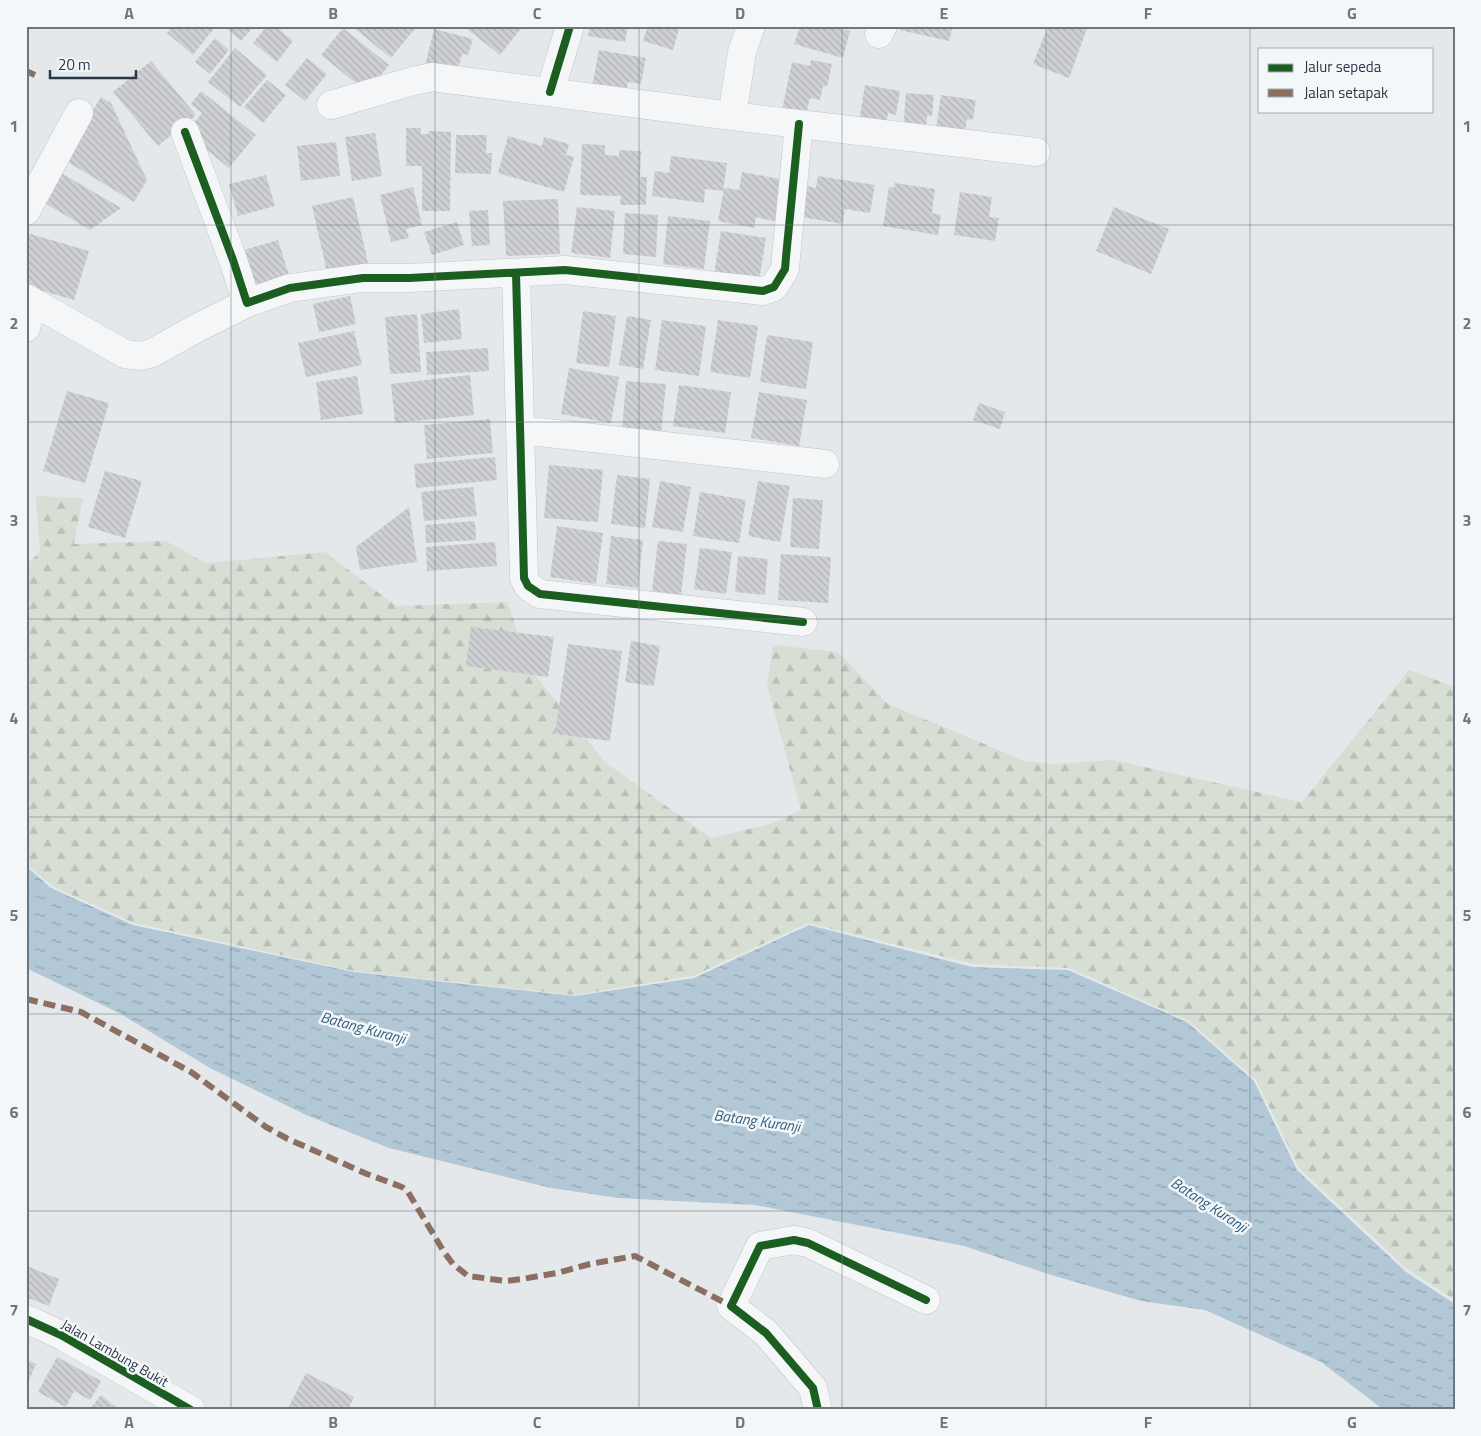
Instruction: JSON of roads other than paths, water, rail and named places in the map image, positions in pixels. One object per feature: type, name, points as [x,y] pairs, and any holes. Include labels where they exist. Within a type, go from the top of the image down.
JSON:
[{"type":"street","points":[[550,92],[570,26]]},
{"type":"street","points":[[732,116],[742,52],[751,26]]},
{"type":"street","points":[[331,105],[413,81],[432,78],[1036,152]]},
{"type":"street","points":[[26,211],[79,113]]},
{"type":"street","points":[[28,309],[125,354],[141,356],[152,353],[246,303],[290,288],[363,278],[565,270],[763,290],[774,287],[780,279],[786,263],[799,124]]},
{"type":"street","points":[[185,132],[233,260],[246,303]]},
{"type":"street","points":[[516,273],[524,578],[528,586],[540,594],[803,622]]},
{"type":"street","points":[[521,430],[825,464]]},
{"type":"street","points":[[818,1410],[813,1388],[766,1333],[731,1306],[760,1246],[794,1240],[808,1243],[926,1300]]},
{"type":"street","name":"Jalan Lambung Bukit","points":[[26,1319],[61,1335],[192,1410]]},
{"type":"water","name":"Batang Kuranji","points":[[26,866],[51,888],[133,925],[354,972],[575,996],[694,978],[809,925],[972,967],[1068,970],[1187,1022],[1254,1081],[1297,1170],[1406,1272],[1455,1304],[1455,1410],[1384,1410],[1321,1362],[1205,1310],[1141,1301],[1048,1274],[964,1246],[755,1205],[618,1198],[551,1188],[389,1148],[306,1115],[210,1068],[119,1013],[26,968]]}]
